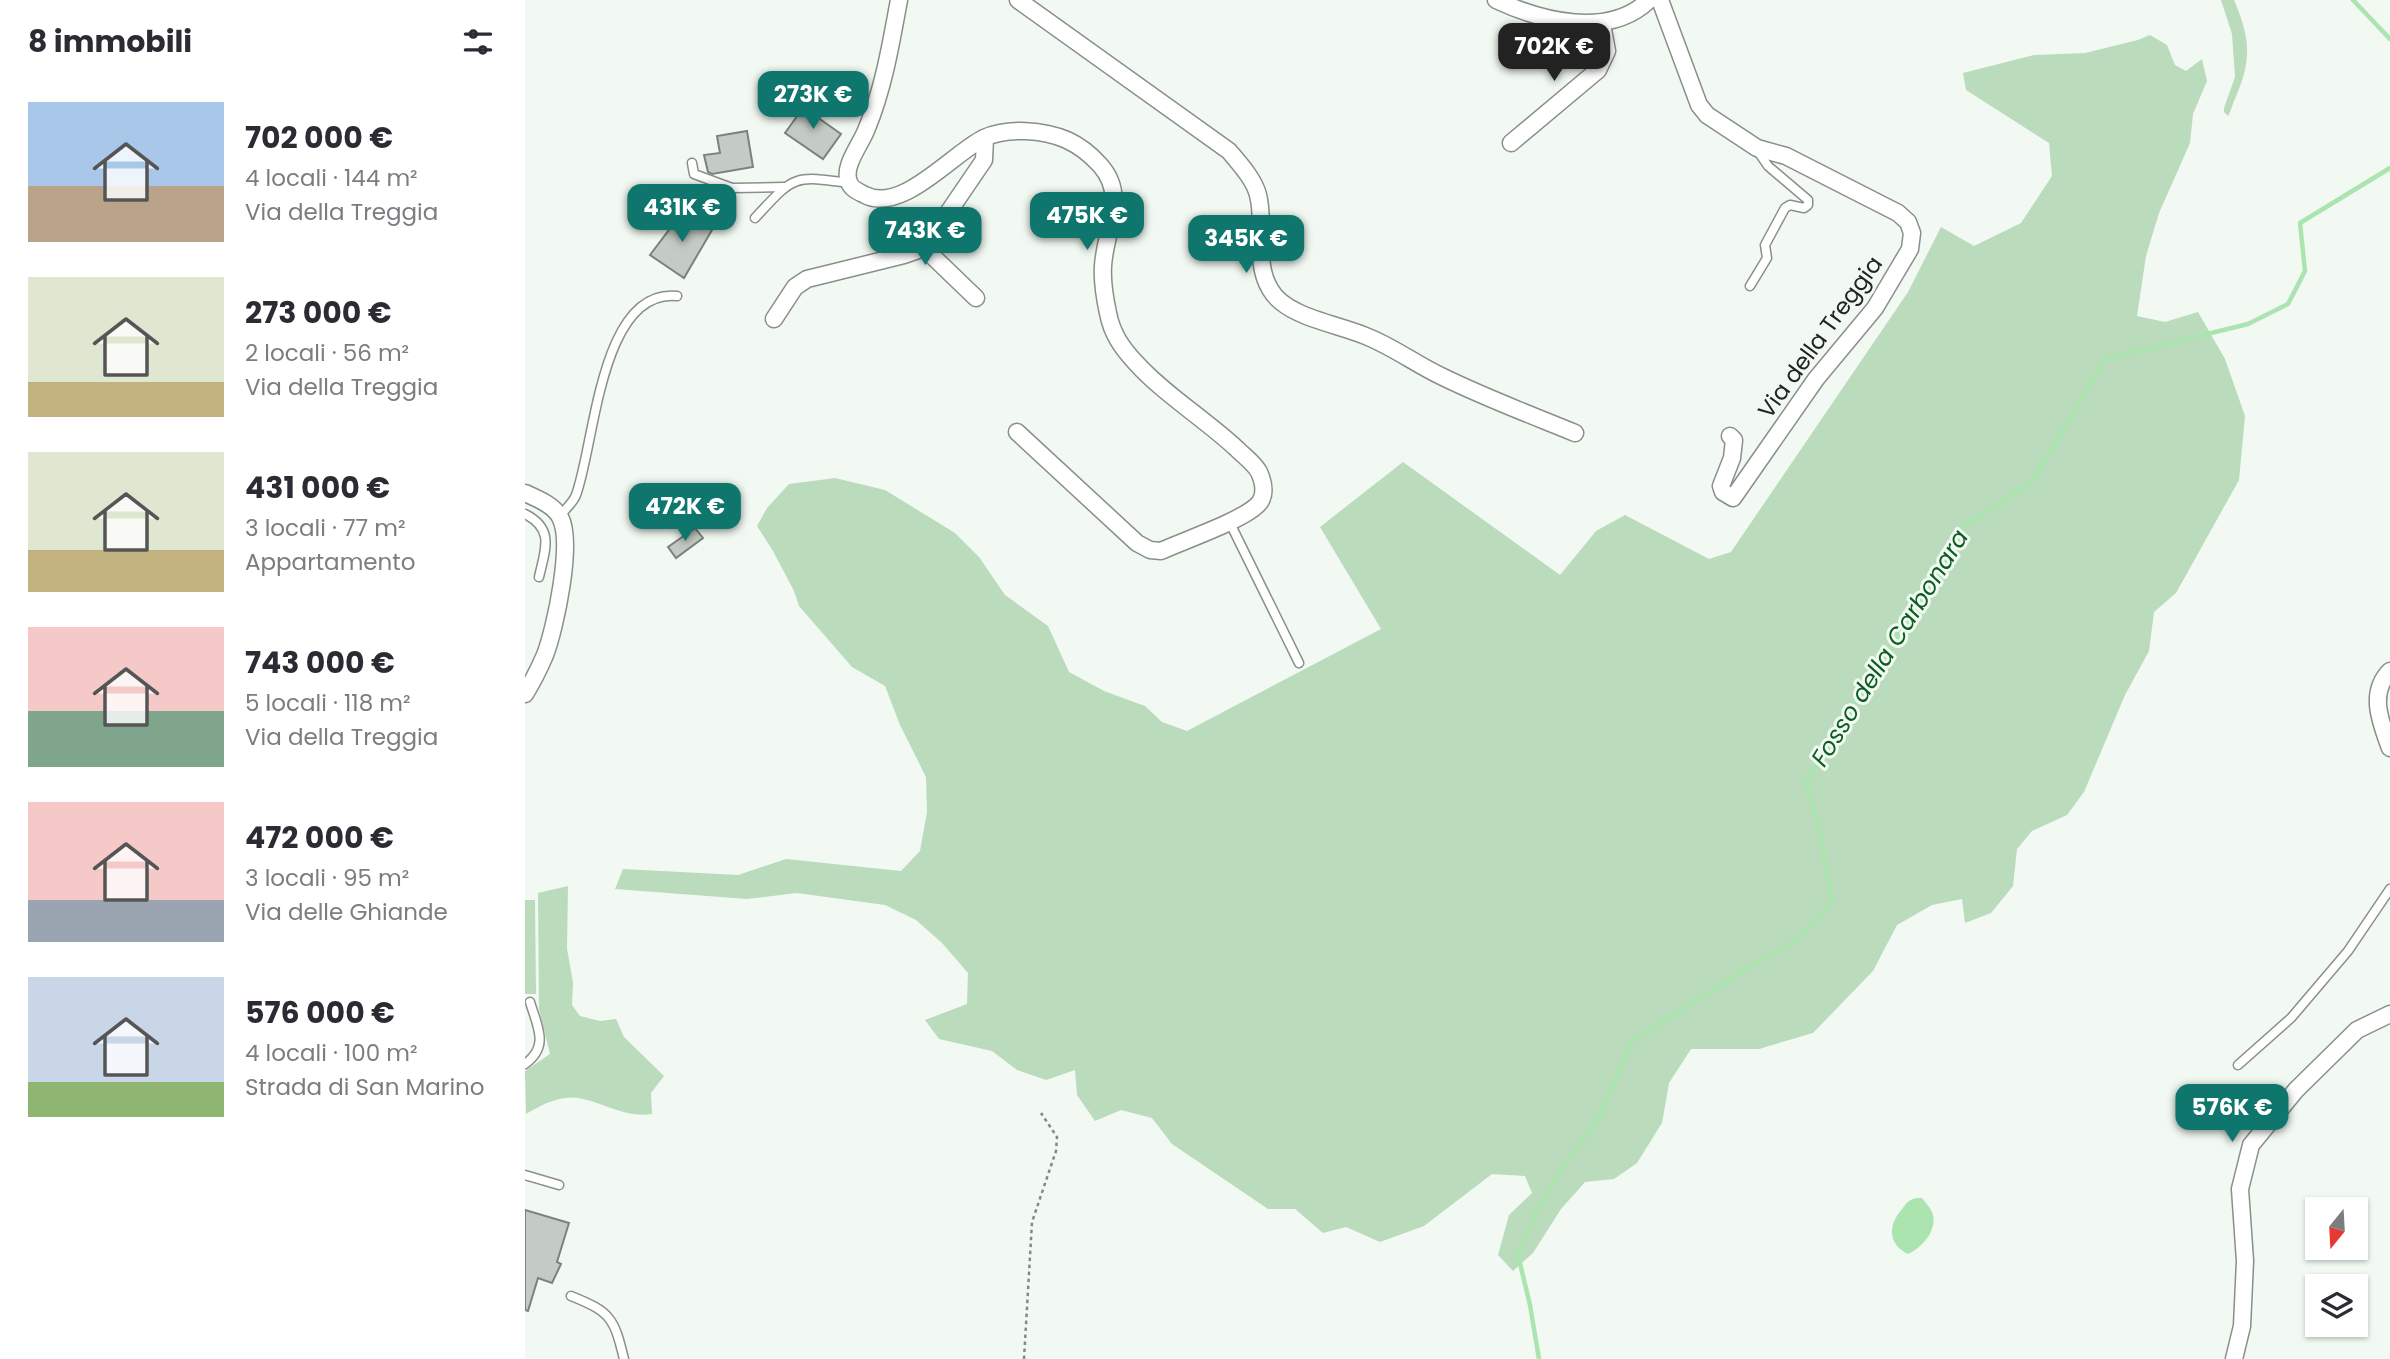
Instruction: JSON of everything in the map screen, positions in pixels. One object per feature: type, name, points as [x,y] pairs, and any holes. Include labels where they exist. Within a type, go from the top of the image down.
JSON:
[{"type":"street","points":[[899,0],[884,79],[868,128],[848,170],[849,183],[870,198],[887,199],[906,192],[985,138],[1007,132],[1046,132],[1089,153],[1109,175],[1115,195],[1103,266],[1108,314],[1117,341],[1138,365],[1258,470],[1264,486],[1261,501],[1247,513],[1229,522],[1161,551],[1150,550],[1137,543],[1017,432]]},
{"type":"street","points":[[1018,0],[1229,151],[1243,167],[1258,194],[1261,260],[1270,289],[1281,301],[1297,312],[1367,336],[1441,376],[1575,433]]},
{"type":"street","points":[[1496,0],[1507,6],[1566,22],[1602,24],[1637,11],[1649,0]]},
{"type":"street","name":"Via della Treggia","points":[[1660,0],[1699,105],[1707,115],[1757,148],[1786,156],[1898,214],[1908,222],[1912,233],[1910,249],[1875,308],[1816,379],[1733,498],[1723,492],[1721,486],[1732,458],[1734,440],[1730,436]]},
{"type":"street","points":[[1511,143],[1598,70],[1607,51],[1602,24]]},
{"type":"street","points":[[774,319],[795,288],[807,279],[904,255],[924,247],[984,160],[985,138]]},
{"type":"street","points":[[924,247],[976,299]]},
{"type":"street","points":[[525,493],[545,503],[560,516],[565,536],[562,585],[546,653],[525,694]]},
{"type":"street","points":[[2390,671],[2378,692],[2378,717],[2390,748]]},
{"type":"street","points":[[2234,1359],[2242,1326],[2245,1261],[2240,1189],[2251,1145],[2296,1090],[2357,1030],[2390,1014]]},
{"type":"lane","points":[[1750,286],[1767,258],[1765,245],[1785,208],[1790,205],[1804,208],[1808,205],[1808,200],[1768,166],[1757,148]]},
{"type":"lane","points":[[692,163],[694,174],[732,188],[784,187]]},
{"type":"lane","points":[[755,218],[784,187],[801,178],[849,183]]},
{"type":"lane","points":[[560,516],[576,498],[607,365],[621,329],[632,313],[647,302],[677,296]]},
{"type":"lane","points":[[525,514],[544,529],[547,542],[539,577]]},
{"type":"lane","points":[[1229,522],[1299,663]]},
{"type":"lane","points":[[2238,1065],[2291,1018],[2340,960],[2390,889]]},
{"type":"lane","points":[[525,1064],[536,1055],[541,1042],[530,1002]]},
{"type":"lane","points":[[525,1175],[559,1185]]},
{"type":"lane","points":[[571,1296],[607,1314],[617,1328],[624,1359]]},
{"type":"path","points":[[1024,1359],[1032,1222],[1056,1150],[1057,1137],[1041,1113]]},
{"type":"shaded area","points":[[2221,0],[2234,0],[2244,27],[2247,50],[2244,74],[2228,116],[2224,108],[2235,77],[2232,34]]},
{"type":"shaded area","points":[[2150,35],[2167,45],[2175,65],[2186,71],[2202,59],[2207,81],[2193,114],[2190,143],[2159,213],[2146,256],[2137,316],[2165,322],[2198,312],[2225,359],[2245,416],[2239,480],[2176,593],[2154,612],[2149,651],[2125,695],[2084,792],[2067,815],[2032,831],[2017,849],[2013,886],[1991,913],[1965,923],[1962,899],[1932,905],[1897,925],[1873,971],[1813,1033],[1759,1049],[1691,1049],[1669,1083],[1662,1123],[1637,1163],[1614,1179],[1585,1182],[1561,1209],[1533,1253],[1513,1271],[1498,1255],[1509,1215],[1532,1193],[1525,1176],[1492,1174],[1424,1226],[1380,1242],[1346,1227],[1323,1233],[1295,1209],[1268,1209],[1172,1144],[1152,1118],[1121,1110],[1095,1121],[1077,1095],[1075,1070],[1046,1080],[1017,1070],[992,1051],[939,1039],[925,1020],[967,1004],[968,973],[942,943],[916,920],[885,905],[797,893],[747,899],[615,889],[623,869],[738,875],[786,859],[901,871],[920,851],[927,812],[926,777],[900,725],[885,686],[852,667],[799,606],[773,551],[757,526],[767,508],[789,484],[835,478],[885,490],[955,533],[979,557],[1005,595],[1048,626],[1069,672],[1104,691],[1145,706],[1162,722],[1187,731],[1381,629],[1320,527],[1403,462],[1560,575],[1596,531],[1625,515],[1709,559],[1731,552],[1908,292],[1941,227],[1974,246],[2021,223],[2052,176],[2049,143],[1966,90],[1963,73],[2034,55],[2085,53]]},
{"type":"shaded area","points":[[568,886],[567,949],[573,982],[572,1005],[580,1016],[600,1021],[616,1019],[624,1037],[664,1076],[651,1093],[652,1114],[632,1114],[571,1097],[551,1102],[526,1114],[525,1071],[550,1054],[539,1009],[538,893]]},
{"type":"shaded area","points":[[525,900],[535,900],[536,994],[525,994]]},
{"type":"shaded area","points":[[1922,1198],[1932,1212],[1933,1225],[1924,1243],[1908,1254],[1896,1245],[1892,1227],[1908,1202]]},
{"type":"building","points":[[808,101],[822,110],[817,117],[841,134],[823,159],[785,133]]},
{"type":"building","points":[[747,131],[753,167],[712,174],[708,172],[704,155],[720,153],[717,136]]},
{"type":"building","points":[[684,210],[712,230],[684,278],[650,255]]},
{"type":"building","points":[[695,528],[703,538],[676,558],[668,547]]},
{"type":"building","points":[[525,1210],[569,1223],[557,1262],[561,1264],[552,1283],[538,1278],[528,1311],[525,1310]]},
{"type":"waterway","name":"Fosso della Carbonara","points":[[2353,0],[2390,39]]},
{"type":"waterway","name":"Fosso della Carbonara","points":[[1539,1359],[1518,1255],[1537,1210],[1565,1164],[1599,1118],[1632,1041],[1798,939],[1832,901],[1819,829],[1806,782],[1965,526],[2033,481],[2105,359],[2248,324],[2288,304],[2305,271],[2300,223],[2390,168]]}]
